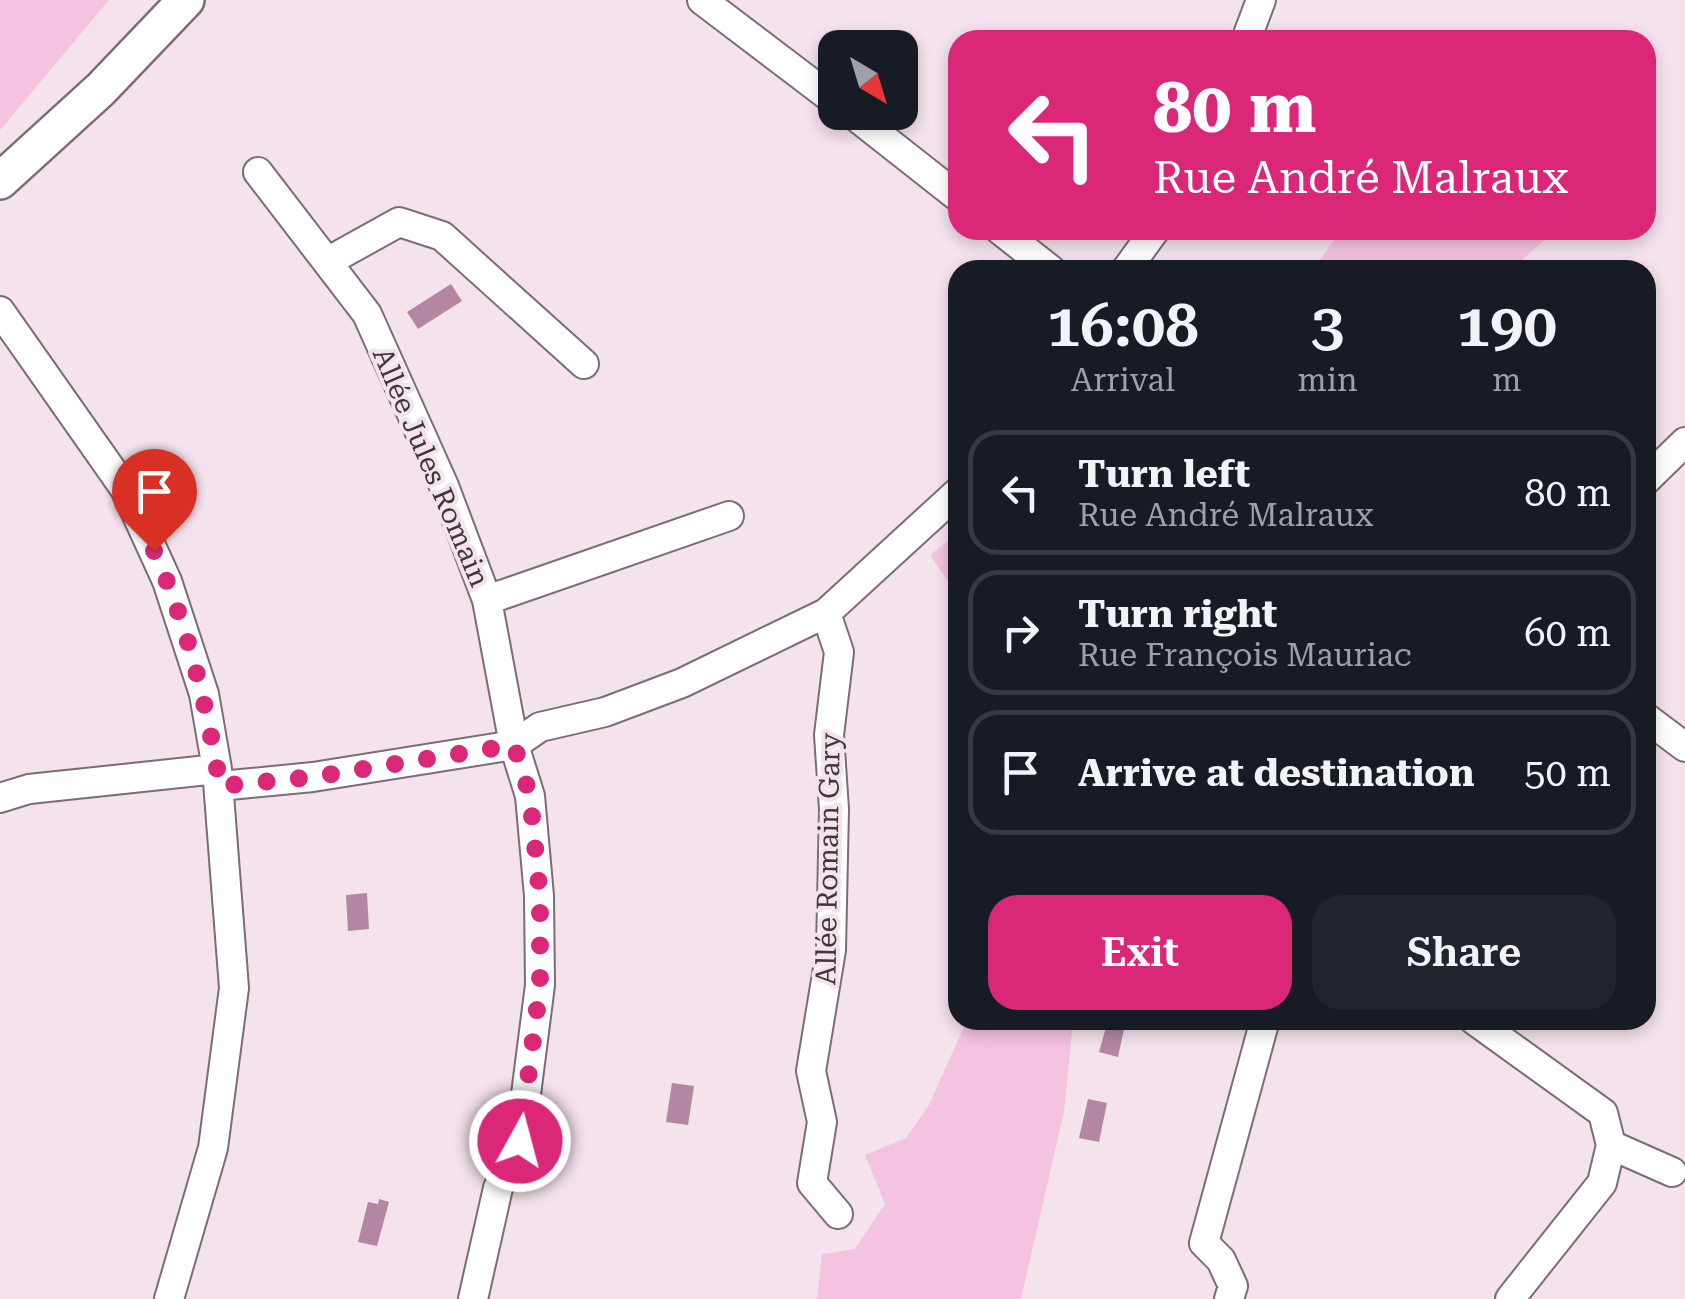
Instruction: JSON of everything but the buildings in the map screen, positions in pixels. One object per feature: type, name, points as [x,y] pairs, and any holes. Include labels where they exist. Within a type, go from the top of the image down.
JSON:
[{"type":"street","points":[[0,181],[101,89],[186,0]]},
{"type":"street","points":[[702,0],[818,88]]},
{"type":"street","points":[[1250,30],[1261,0]]},
{"type":"street","points":[[873,130],[948,189]]},
{"type":"street","name":"Allée Jules Romain","points":[[258,172],[367,314],[444,486],[487,600],[514,745],[530,796],[540,896],[540,986],[520,1141],[498,1188],[473,1299]]},
{"type":"street","points":[[326,262],[398,222],[442,236],[584,364]]},
{"type":"street","points":[[1013,240],[1038,260]]},
{"type":"street","points":[[0,311],[125,489],[168,582],[204,694],[218,778],[234,988],[213,1148],[169,1299]]},
{"type":"street","points":[[1656,470],[1685,442]]},
{"type":"street","points":[[0,798],[29,789],[218,778],[313,777],[514,745],[540,727],[605,712],[682,683],[826,613],[948,501]]},
{"type":"street","points":[[487,600],[729,516]]},
{"type":"street","name":"Allée Romain Gary","points":[[826,613],[839,652],[829,735],[834,809],[830,950],[811,1072],[822,1122],[812,1183],[838,1214]]},
{"type":"street","points":[[1656,726],[1685,748]]},
{"type":"street","points":[[1229,1299],[1233,1286],[1221,1260],[1204,1243],[1262,1030]]},
{"type":"street","points":[[1488,1030],[1603,1112],[1612,1145],[1602,1183],[1510,1299]]},
{"type":"street","points":[[1612,1145],[1672,1172]]},
{"type":"shaded area","points":[[0,0],[109,0],[0,130]]},
{"type":"shaded area","points":[[1334,240],[1544,240],[1522,260],[1320,260]]},
{"type":"shaded area","points":[[451,284],[462,301],[418,329],[407,312]]},
{"type":"shaded area","points":[[948,541],[948,582],[930,555]]},
{"type":"shaded area","points":[[367,893],[369,929],[348,931],[346,895]]},
{"type":"shaded area","points":[[963,1030],[1072,1030],[1064,1111],[1021,1299],[817,1299],[822,1254],[855,1249],[885,1204],[865,1155],[906,1138],[929,1105]]},
{"type":"shaded area","points":[[1105,1030],[1124,1030],[1118,1057],[1099,1052]]},
{"type":"shaded area","points":[[672,1083],[694,1086],[688,1125],[666,1122]]},
{"type":"shaded area","points":[[1088,1099],[1107,1103],[1099,1142],[1079,1138]]},
{"type":"shaded area","points":[[379,1199],[389,1202],[377,1246],[358,1242],[368,1202],[378,1204]]},
{"type":"route","points":[[154,551],[204,694],[220,786],[313,777],[514,745],[530,796],[540,896],[540,986],[520,1141]]}]
